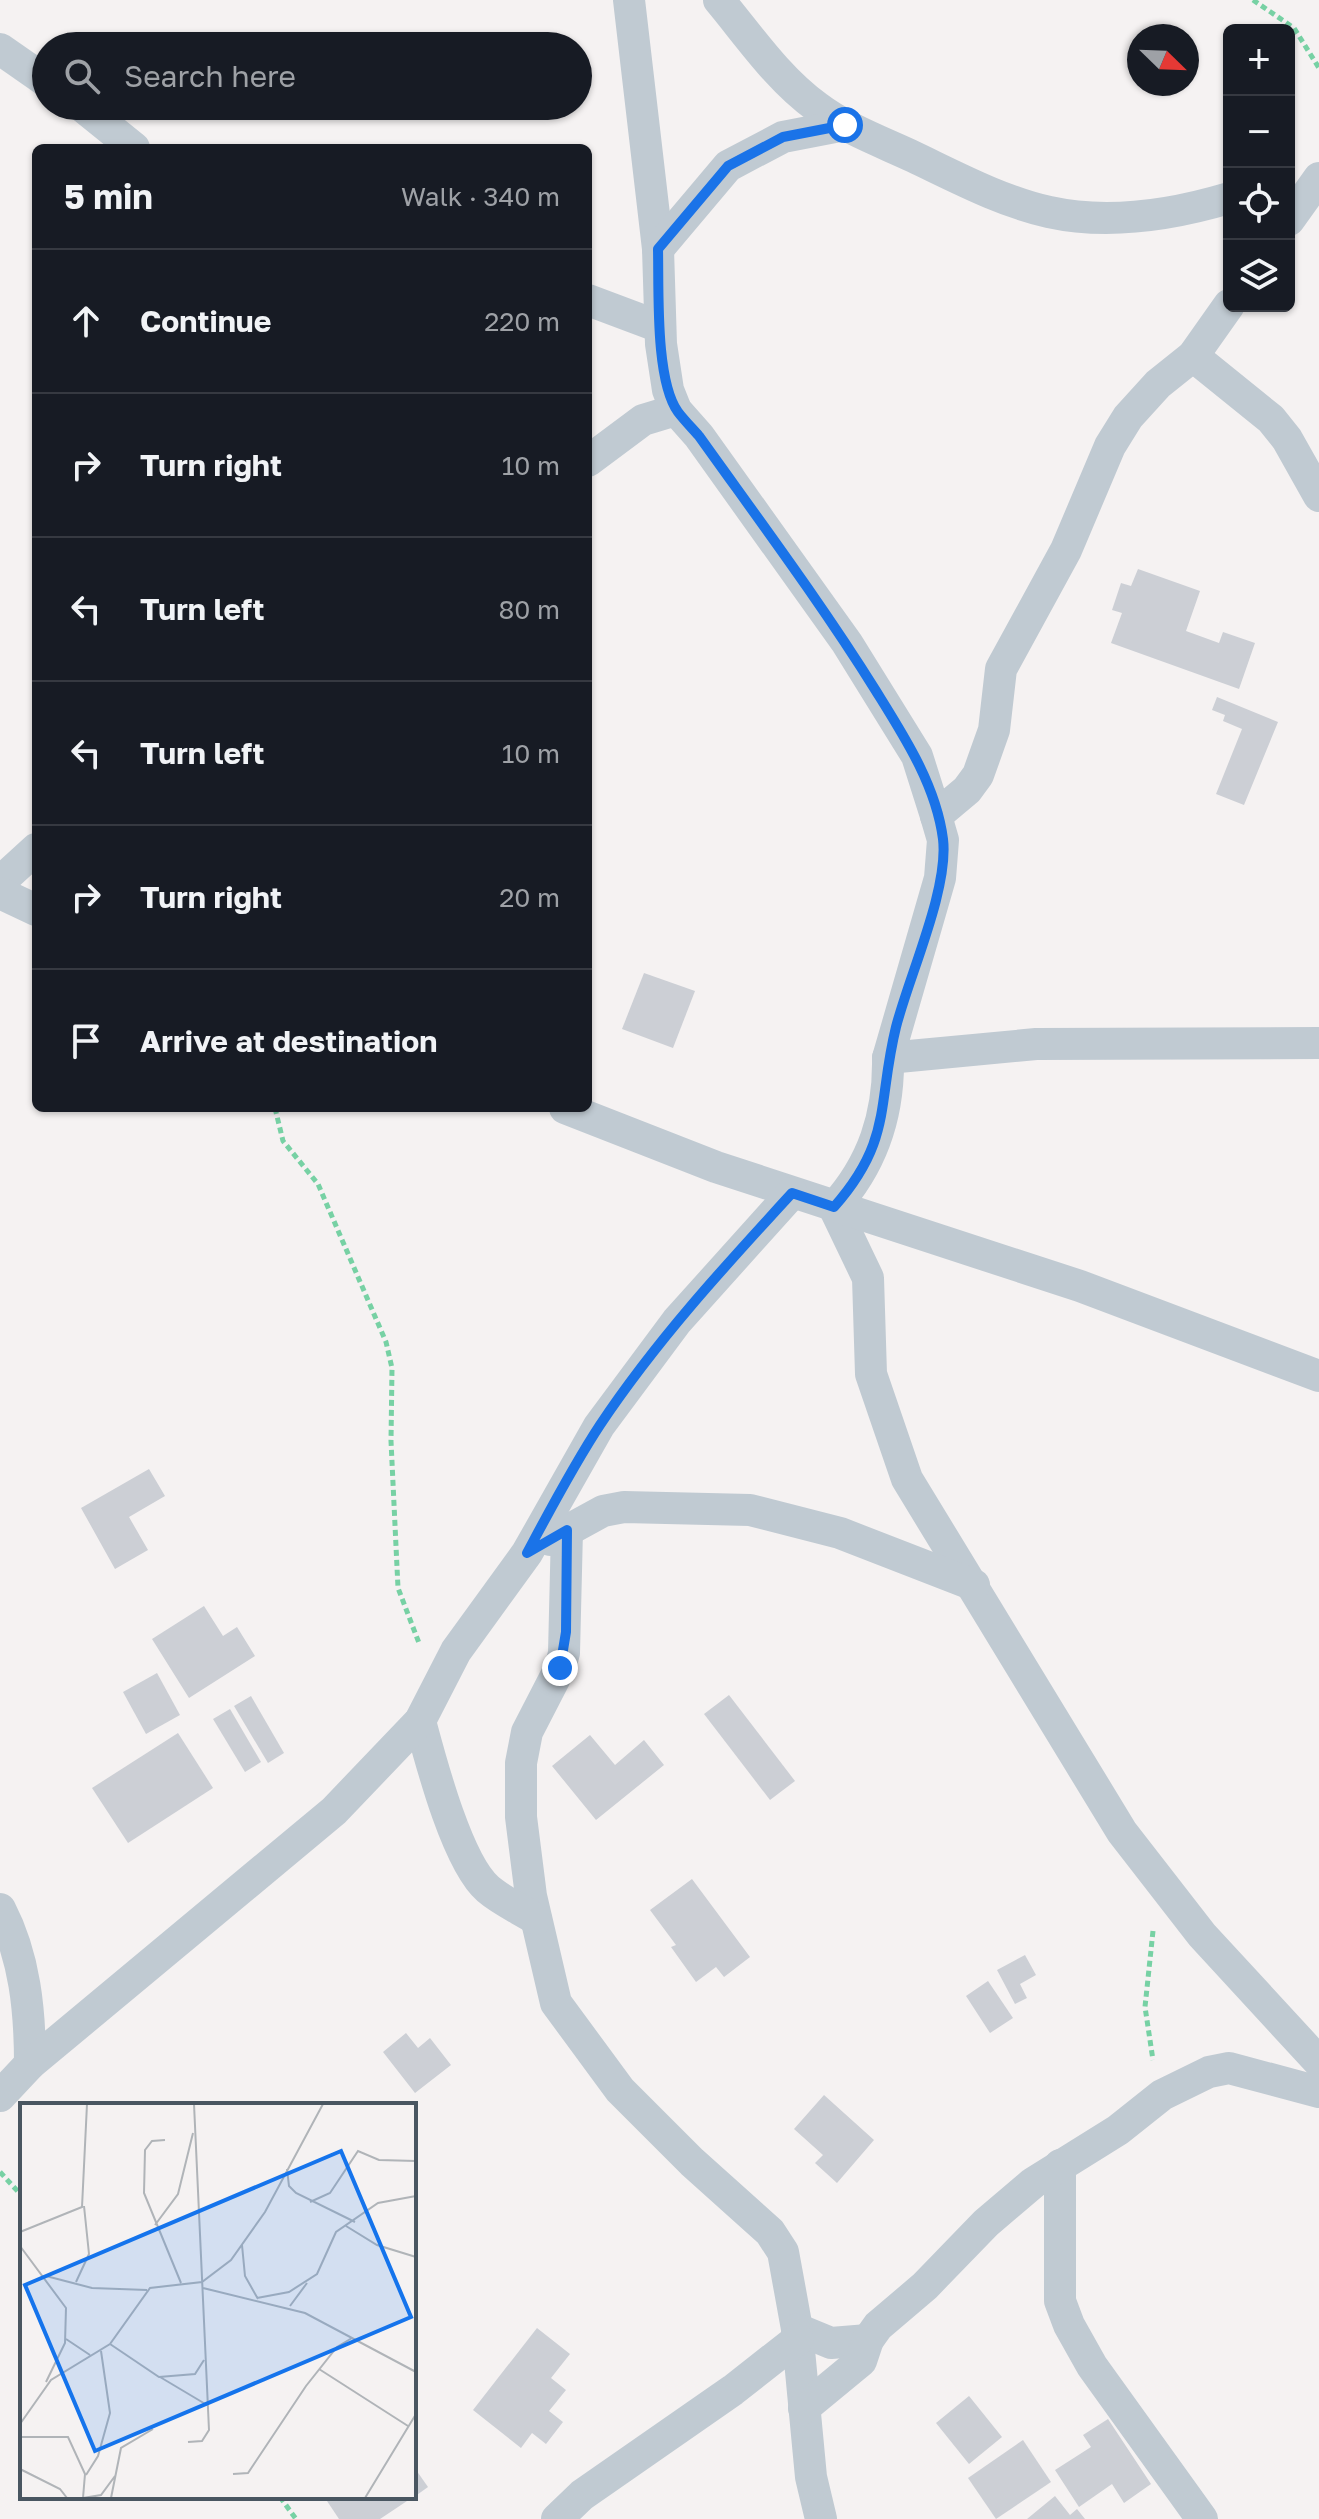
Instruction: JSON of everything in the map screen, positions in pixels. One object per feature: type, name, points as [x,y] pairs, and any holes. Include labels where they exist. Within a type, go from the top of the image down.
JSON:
[{"type":"street","points":[[629,0],[658,249],[660,327],[668,390],[676,410],[709,448],[847,643],[917,756],[943,840],[940,878],[888,1058],[889,1079],[878,1138],[867,1161],[834,1207]]},
{"type":"street","points":[[719,0],[792,87],[845,125],[949,173],[1049,212],[1149,216],[1223,199]]},
{"type":"street","points":[[0,49],[32,71]]},
{"type":"street","points":[[99,120],[129,144]]},
{"type":"street","points":[[658,249],[728,166],[783,137],[845,125]]},
{"type":"street","points":[[1295,178],[1319,171]]},
{"type":"street","points":[[1295,212],[1319,178]]},
{"type":"street","points":[[592,302],[660,327]]},
{"type":"street","points":[[936,816],[967,790],[978,775],[994,730],[1001,669],[1066,550],[1110,446],[1128,417],[1158,384],[1193,356],[1224,312]]},
{"type":"street","points":[[1193,356],[1271,419],[1287,439],[1319,496]]},
{"type":"street","points":[[592,458],[643,420],[676,410]]},
{"type":"street","points":[[0,882],[32,853]]},
{"type":"street","points":[[0,893],[32,908]]},
{"type":"street","points":[[888,1058],[1036,1044],[1319,1043]]},
{"type":"street","points":[[575,1112],[716,1167],[1080,1286],[1319,1376]]},
{"type":"street","points":[[0,2096],[30,2064],[334,1811],[420,1721],[456,1651],[527,1553],[585,1449],[631,1382],[677,1321],[792,1193]]},
{"type":"street","points":[[834,1207],[868,1278],[871,1374],[899,1462],[1122,1832],[1202,1935],[1319,2062]]},
{"type":"street","points":[[527,1553],[603,1511],[624,1507],[750,1510],[840,1533],[974,1585]]},
{"type":"street","points":[[567,1530],[564,1653],[560,1668],[527,1732],[521,1763],[521,1817],[536,1919],[556,2003],[620,2090],[692,2162],[770,2232],[783,2252],[797,2334],[811,2477],[821,2519]]},
{"type":"street","points":[[420,1721],[449,1818],[480,1880],[495,1895],[536,1919]]},
{"type":"street","points":[[0,1909],[10,1927],[30,2014],[30,2064]]},
{"type":"street","points":[[804,2408],[861,2361],[868,2340],[878,2326],[925,2286],[986,2223],[1060,2165],[1118,2130],[1162,2095],[1209,2072],[1229,2068],[1319,2092]]},
{"type":"street","points":[[1060,2165],[1060,2301],[1069,2325],[1092,2366],[1202,2519]]},
{"type":"street","points":[[797,2334],[831,2343],[868,2340]]},
{"type":"street","points":[[557,2519],[582,2495],[733,2390],[797,2334]]},
{"type":"path","points":[[1253,0],[1294,28],[1319,68]]},
{"type":"path","points":[[276,1112],[283,1141],[318,1184],[386,1342],[392,1368],[391,1441],[398,1588],[437,1688]]},
{"type":"path","points":[[1151,1922],[1154,1941],[1145,2007],[1148,2039],[1162,2095]]},
{"type":"path","points":[[0,2172],[20,2194]]},
{"type":"path","points":[[281,2499],[296,2519]]},
{"type":"building","points":[[1138,569],[1200,591],[1186,631],[1219,643],[1223,632],[1255,643],[1239,689],[1111,643],[1122,613],[1112,610],[1121,583],[1131,586]]},
{"type":"building","points":[[1217,697],[1278,722],[1244,805],[1216,794],[1242,729],[1223,721],[1225,715],[1212,710]]},
{"type":"building","points":[[644,973],[695,991],[673,1048],[622,1029]]},
{"type":"building","points":[[149,1469],[165,1496],[129,1517],[148,1550],[115,1569],[81,1508]]},
{"type":"building","points":[[204,1606],[223,1636],[237,1627],[255,1656],[189,1698],[152,1639]]},
{"type":"building","points":[[157,1673],[180,1715],[146,1734],[123,1692]]},
{"type":"building","points":[[729,1695],[795,1781],[770,1800],[704,1714]]},
{"type":"building","points":[[251,1696],[284,1753],[268,1763],[234,1706]]},
{"type":"building","points":[[230,1709],[261,1762],[245,1772],[213,1719]]},
{"type":"building","points":[[178,1733],[213,1788],[128,1843],[92,1788]]},
{"type":"building","points":[[590,1735],[615,1765],[644,1740],[664,1765],[596,1820],[552,1766]]},
{"type":"building","points":[[692,1879],[750,1957],[724,1977],[716,1967],[696,1982],[671,1947],[676,1945],[650,1910]]},
{"type":"building","points":[[1025,1955],[1036,1975],[1020,1984],[1027,1998],[1015,2004],[997,1970]]},
{"type":"building","points":[[988,1981],[1013,2018],[990,2033],[966,1996]]},
{"type":"building","points":[[406,2033],[418,2048],[430,2038],[451,2065],[415,2093],[383,2052]]},
{"type":"building","points":[[824,2095],[874,2140],[837,2183],[815,2163],[823,2155],[794,2129]]},
{"type":"building","points":[[537,2328],[570,2354],[551,2378],[566,2390],[549,2411],[563,2422],[546,2444],[532,2433],[521,2448],[473,2410]]},
{"type":"building","points":[[969,2396],[1002,2437],[969,2464],[936,2423]]},
{"type":"building","points":[[1108,2419],[1151,2484],[1124,2503],[1112,2484],[1079,2507],[1055,2470],[1091,2447],[1083,2435]]},
{"type":"building","points":[[1023,2440],[1051,2482],[996,2519],[968,2478]]},
{"type":"building","points":[[416,2470],[428,2487],[416,2496]]},
{"type":"building","points":[[1055,2496],[1070,2515],[1077,2509],[1085,2519],[1027,2519]]},
{"type":"building","points":[[410,2499],[380,2519],[339,2519],[327,2501]]},
{"type":"route","points":[[560,1668],[566,1632],[567,1530],[527,1553],[599,1426],[677,1321],[792,1193],[834,1207],[867,1161],[883,1120],[889,1079],[888,1058],[905,990],[940,878],[943,840],[917,756],[847,643],[699,436],[676,410],[668,390],[661,344],[658,249],[728,166],[783,137],[845,125]]}]
